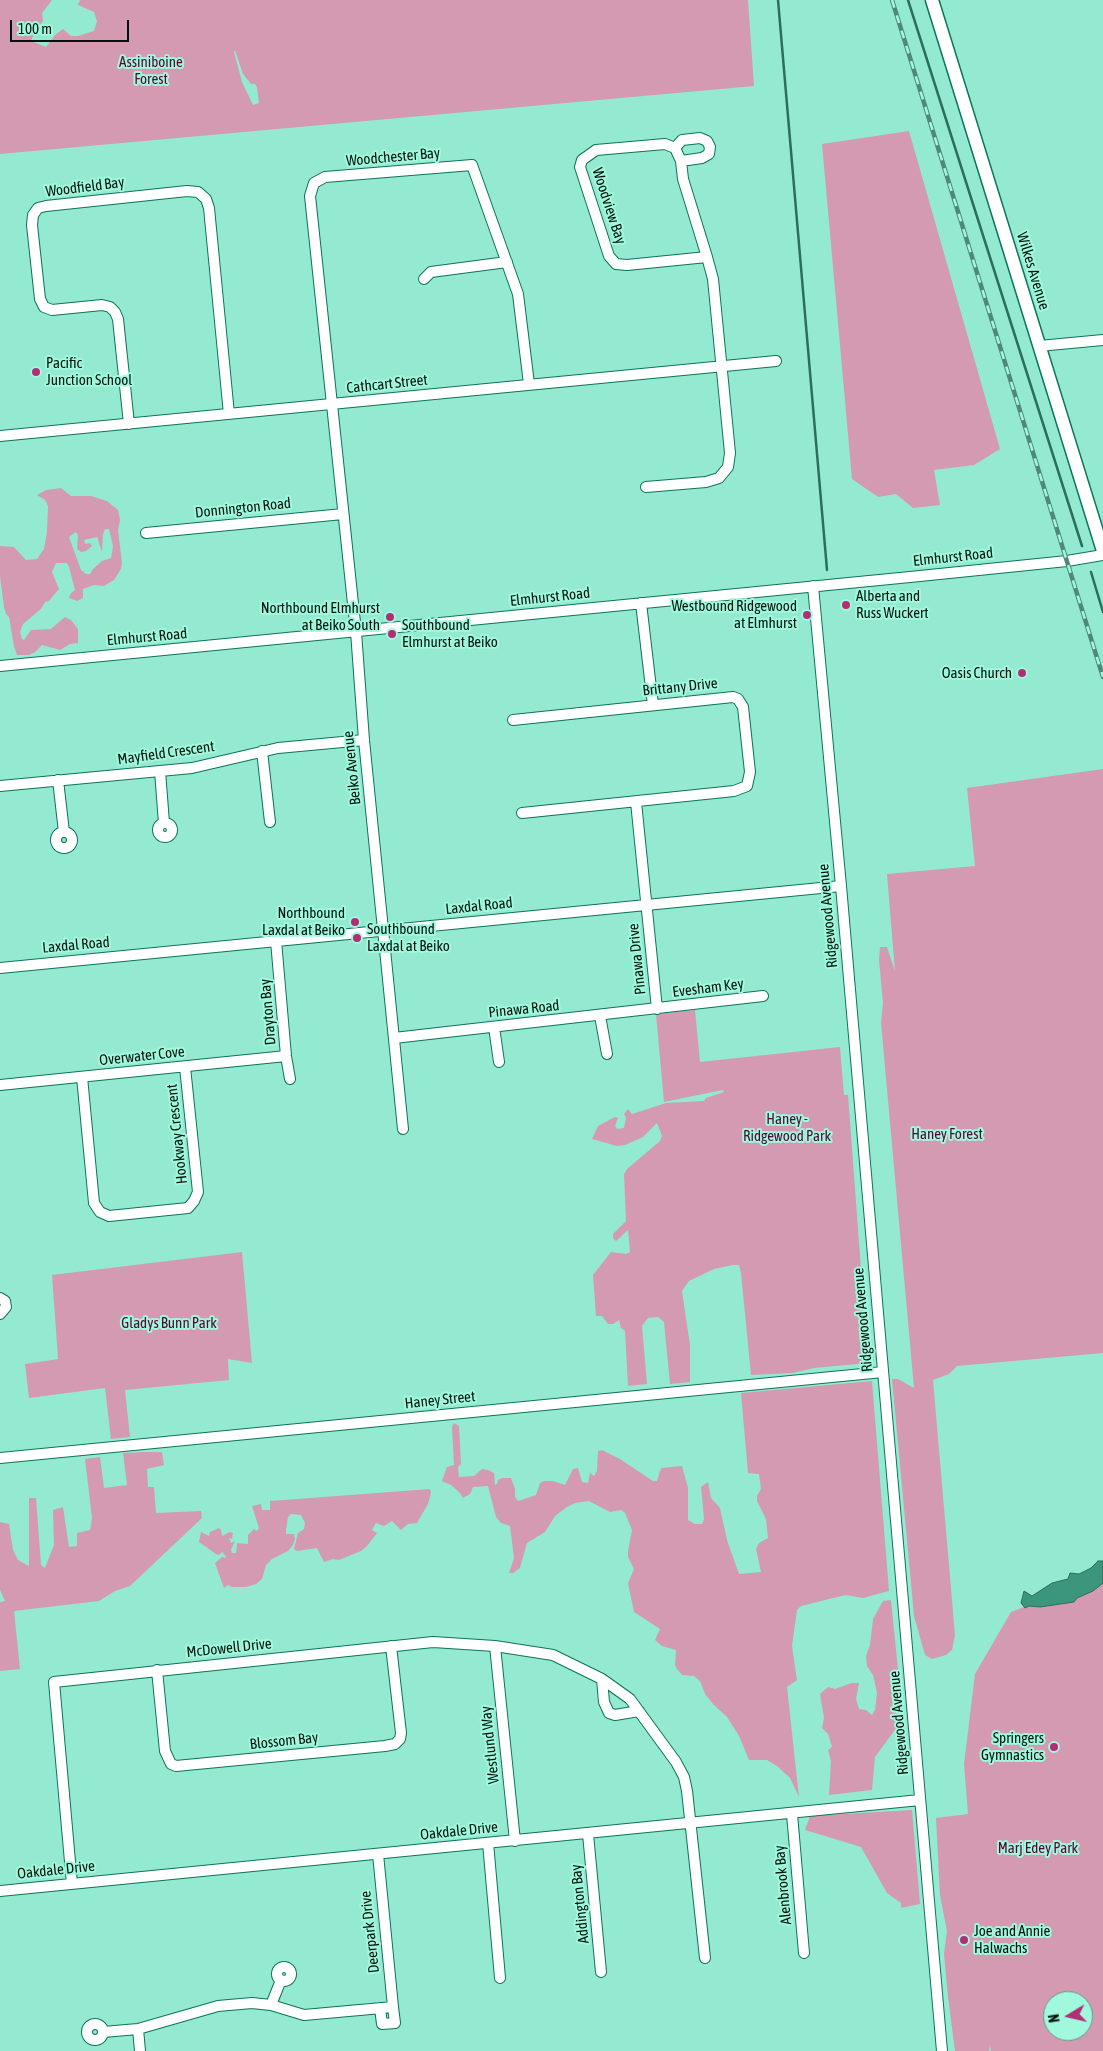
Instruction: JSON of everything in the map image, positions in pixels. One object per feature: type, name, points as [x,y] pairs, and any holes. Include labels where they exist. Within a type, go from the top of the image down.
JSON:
[{"type":"main road","name":"Wilkes Avenue","points":[[932,0],[1103,551]]},
{"type":"street","points":[[646,487],[706,482],[719,478],[728,467],[730,453],[713,279],[683,179],[676,148],[682,140],[700,138],[708,141],[710,147],[709,154],[702,158],[680,161]]},
{"type":"street","name":"Woodview Bay","points":[[676,148],[665,144],[596,150],[582,160],[580,167],[609,256],[616,264],[627,265],[707,257]]},
{"type":"street","name":"Woodchester Bay","points":[[331,405],[310,196],[314,182],[325,177],[472,165],[518,294],[528,384]]},
{"type":"street","name":"Woodfield Bay","points":[[128,424],[118,319],[115,312],[110,307],[102,305],[52,310],[44,307],[40,299],[32,225],[33,214],[38,208],[187,191],[198,192],[206,199],[209,208],[229,414]]},
{"type":"street","points":[[424,279],[431,272],[507,262]]},
{"type":"street","points":[[1039,346],[1103,340]]},
{"type":"street","name":"Cathcart Street","points":[[0,436],[776,361]]},
{"type":"street","name":"Beiko Avenue","points":[[331,405],[356,632],[364,740],[404,1129]]},
{"type":"street","name":"Donnington Road","points":[[146,533],[343,514]]},
{"type":"street","name":"Elmhurst Road","points":[[0,666],[1103,556]]},
{"type":"street","name":"Ridgewood Avenue","points":[[813,586],[841,886],[942,2051]]},
{"type":"street","points":[[641,603],[653,705]]},
{"type":"street","name":"Brittany Drive","points":[[513,720],[724,697],[733,697],[738,700],[743,707],[745,717],[750,782],[747,786],[734,791],[522,813]]},
{"type":"street","name":"Mayfield Crescent","points":[[0,786],[192,768],[262,751],[364,740]]},
{"type":"street","points":[[262,751],[270,822]]},
{"type":"street","points":[[160,771],[164,823]]},
{"type":"street","points":[[58,780],[64,832]]},
{"type":"street","points":[[636,802],[646,905]]},
{"type":"street","name":"Laxdal Road","points":[[0,968],[841,886]]},
{"type":"street","name":"Pinawa Drive","points":[[646,905],[657,1009]]},
{"type":"street","name":"Drayton Bay","points":[[276,941],[286,1056],[290,1079]]},
{"type":"street","name":"Evesham Key","points":[[657,1009],[763,996]]},
{"type":"street","name":"Pinawa Road","points":[[394,1038],[657,1009]]},
{"type":"street","points":[[600,1016],[607,1054]]},
{"type":"street","points":[[494,1027],[499,1062]]},
{"type":"street","name":"Overwater Cove","points":[[0,1086],[286,1056]]},
{"type":"street","name":"Hookway Crescent","points":[[82,1077],[94,1203],[100,1212],[109,1216],[188,1208],[194,1201],[198,1192],[184,1068]]},
{"type":"street","points":[[0,1298],[4,1301],[6,1307],[0,1314]]},
{"type":"street","name":"Haney Street","points":[[0,1458],[883,1372]]},
{"type":"street","name":"McDowell Drive","points":[[72,1884],[54,1682],[391,1646],[433,1642],[495,1646],[553,1655],[602,1679],[625,1695],[676,1762],[684,1777],[691,1824]]},
{"type":"street","name":"Blossom Bay","points":[[157,1670],[164,1751],[171,1764],[176,1766],[385,1746],[400,1740],[402,1733],[391,1646]]},
{"type":"street","name":"Westlund Way","points":[[495,1646],[515,1841]]},
{"type":"street","points":[[602,1679],[604,1702],[609,1713],[616,1715],[639,1711]]},
{"type":"street","name":"Oakdale Drive","points":[[0,1891],[920,1800]]},
{"type":"street","name":"Alenbrook Bay","points":[[792,1814],[804,1953]]},
{"type":"street","points":[[691,1824],[704,1958]]},
{"type":"street","name":"Addington Bay","points":[[588,1834],[601,1972]]},
{"type":"street","points":[[488,1843],[500,1978]]},
{"type":"street","name":"Deerpark Drive","points":[[378,1854],[395,2023],[382,2024],[380,2008]]},
{"type":"street","points":[[271,2006],[281,1980]]},
{"type":"street","points":[[103,2032],[138,2029],[218,2006],[252,2002],[304,2015],[393,2007]]},
{"type":"street","points":[[138,2029],[140,2051]]},
{"type":"green space","name":"Assiniboine Forest","points":[[0,0],[52,0],[42,13],[43,21],[35,31],[31,41],[46,47],[55,35],[63,29],[71,36],[94,31],[97,21],[94,12],[78,5],[80,0],[748,0],[754,86],[0,154]],"holes":[[[235,50],[243,74],[251,84],[255,84],[257,87],[259,103],[253,105],[242,82]]]},
{"type":"green space","points":[[909,131],[1000,449],[974,465],[934,470],[940,505],[913,508],[896,494],[878,497],[852,479],[822,144]]},
{"type":"green space","points":[[61,488],[71,496],[91,496],[107,501],[118,510],[121,569],[114,580],[104,586],[94,585],[83,589],[83,598],[77,601],[69,598],[75,590],[67,563],[56,563],[52,572],[59,589],[49,601],[45,602],[41,609],[23,624],[20,632],[24,640],[31,630],[51,629],[65,617],[71,620],[78,629],[78,643],[70,644],[60,650],[42,645],[29,655],[17,655],[9,617],[4,607],[0,576],[0,546],[14,547],[26,560],[37,559],[44,549],[48,506],[45,500],[37,495],[46,490]],"holes":[[[105,529],[109,529],[113,546],[111,558],[102,561],[90,574],[86,574],[81,570],[69,537],[76,532],[78,535],[77,549],[81,552],[86,551],[92,546],[90,543],[85,544],[84,540],[97,537],[102,552],[103,534]]]},
{"type":"green space","name":"Haney Forest","points":[[1103,769],[1103,1353],[957,1366],[949,1374],[933,1380],[955,1635],[952,1650],[946,1655],[932,1659],[925,1655],[914,1616],[892,1379],[898,1379],[914,1388],[881,1023],[883,1003],[879,960],[880,947],[887,947],[895,971],[887,874],[975,866],[967,788]]},
{"type":"green space","name":"Haney - Ridgewood Park","points":[[695,1010],[700,1062],[840,1047],[844,1095],[848,1095],[868,1363],[814,1368],[793,1373],[751,1375],[741,1273],[739,1265],[733,1265],[714,1269],[689,1281],[682,1291],[690,1345],[690,1382],[670,1384],[664,1322],[658,1317],[648,1318],[642,1326],[647,1384],[628,1386],[625,1331],[621,1328],[619,1320],[613,1324],[608,1324],[602,1316],[596,1316],[593,1275],[611,1252],[626,1254],[630,1252],[628,1230],[616,1241],[613,1238],[613,1234],[626,1221],[624,1174],[627,1169],[660,1141],[662,1136],[657,1123],[643,1137],[625,1145],[617,1146],[592,1139],[598,1126],[615,1117],[618,1118],[615,1126],[617,1129],[624,1128],[626,1118],[624,1114],[628,1109],[632,1114],[666,1103],[704,1101],[706,1098],[724,1092],[723,1090],[664,1102],[656,1014]]},
{"type":"green space","name":"Gladys Bunn Park","points":[[242,1252],[252,1363],[228,1359],[229,1380],[125,1390],[130,1437],[111,1439],[105,1388],[29,1398],[25,1364],[58,1359],[52,1275]]},
{"type":"green space","points":[[872,1381],[889,1591],[863,1598],[846,1595],[801,1606],[797,1610],[792,1646],[797,1680],[787,1687],[799,1797],[790,1778],[777,1766],[767,1760],[749,1760],[739,1736],[727,1717],[705,1694],[700,1681],[694,1676],[682,1675],[677,1669],[675,1665],[676,1650],[662,1646],[655,1640],[660,1629],[634,1612],[628,1583],[634,1569],[628,1557],[632,1530],[625,1513],[621,1510],[610,1512],[589,1501],[575,1503],[567,1507],[555,1516],[545,1532],[527,1543],[520,1568],[513,1573],[509,1573],[514,1558],[510,1526],[501,1523],[496,1517],[488,1486],[473,1487],[470,1494],[463,1498],[451,1485],[442,1481],[447,1467],[454,1465],[452,1427],[454,1423],[459,1426],[461,1464],[458,1467],[459,1477],[474,1476],[482,1469],[494,1473],[495,1485],[502,1478],[511,1478],[515,1489],[515,1497],[518,1501],[536,1495],[540,1483],[544,1481],[553,1481],[565,1485],[573,1469],[578,1468],[582,1482],[588,1483],[590,1473],[594,1476],[597,1471],[598,1451],[602,1450],[620,1459],[653,1481],[657,1481],[661,1468],[682,1466],[688,1488],[688,1520],[695,1524],[702,1524],[704,1519],[701,1487],[708,1482],[711,1498],[720,1508],[727,1540],[739,1574],[761,1572],[756,1549],[759,1543],[768,1538],[766,1519],[757,1501],[757,1496],[761,1489],[759,1474],[748,1473],[741,1393]]},
{"type":"green space","points":[[162,1452],[164,1465],[147,1469],[148,1487],[154,1487],[156,1513],[201,1511],[202,1518],[130,1586],[115,1591],[99,1601],[14,1611],[20,1669],[0,1671],[0,1602],[5,1601],[0,1590],[0,1522],[9,1524],[13,1550],[18,1560],[29,1566],[29,1498],[36,1498],[41,1565],[45,1568],[54,1545],[53,1510],[63,1507],[69,1547],[77,1546],[77,1533],[90,1530],[92,1518],[85,1459],[100,1457],[104,1488],[127,1485],[123,1453]]},
{"type":"green space","points":[[430,1489],[431,1493],[428,1504],[417,1523],[408,1524],[401,1530],[392,1521],[384,1526],[376,1523],[372,1530],[377,1533],[367,1546],[361,1551],[339,1560],[333,1559],[324,1562],[317,1548],[297,1551],[294,1549],[298,1533],[304,1529],[305,1523],[301,1515],[291,1514],[288,1517],[286,1534],[294,1534],[293,1545],[288,1551],[272,1559],[266,1565],[262,1579],[256,1584],[246,1587],[232,1587],[228,1585],[224,1588],[215,1563],[222,1557],[226,1558],[225,1555],[222,1552],[219,1555],[216,1554],[199,1542],[201,1532],[209,1536],[210,1532],[219,1528],[222,1536],[230,1532],[233,1533],[232,1539],[229,1538],[231,1543],[235,1541],[231,1550],[232,1553],[236,1553],[237,1543],[248,1544],[248,1535],[254,1529],[257,1531],[259,1528],[252,1506],[261,1504],[262,1510],[270,1510],[270,1501]]},
{"type":"green space","name":"Marj Edey Park","points":[[1103,1578],[1103,2051],[991,2051],[990,2045],[989,2051],[955,2051],[944,1954],[947,1931],[940,1895],[936,1818],[968,1814],[964,1764],[975,1674],[1011,1612]]},
{"type":"green space","points":[[891,1600],[903,1719],[875,1757],[872,1790],[829,1795],[831,1761],[828,1750],[832,1747],[828,1734],[822,1728],[824,1718],[820,1694],[828,1687],[835,1689],[852,1683],[859,1683],[856,1699],[859,1709],[866,1710],[872,1715],[875,1710],[877,1693],[873,1675],[867,1666],[866,1656],[870,1645],[873,1619],[883,1601]]},
{"type":"green space","points":[[912,1810],[920,1904],[901,1908],[901,1903],[887,1893],[861,1847],[805,1830],[810,1816]]},
{"type":"shaded area","points":[[1098,1561],[1103,1561],[1103,1583],[1093,1591],[1077,1598],[1074,1602],[1025,1608],[1021,1603],[1024,1591],[1032,1596],[1052,1583],[1068,1579],[1070,1573],[1079,1574],[1091,1568]]},
{"type":"waterway","points":[[778,0],[827,570]]},
{"type":"waterway","points":[[908,0],[1082,546]]},
{"type":"waterway","points":[[1091,572],[1103,612]]},
{"type":"railway","points":[[892,0],[1103,677]]},
{"type":"place","name":"Pacific Junction School","points":[[36,372]]},
{"type":"place","name":"Alberta and Russ Wuckert","points":[[846,605]]},
{"type":"place","name":"Westbound Ridgewood at Elmhurst","points":[[807,615]]},
{"type":"place","name":"Northbound Elmhurst at Beiko South","points":[[390,617]]},
{"type":"place","name":"Southbound Elmhurst at Beiko","points":[[392,634]]},
{"type":"place","name":"Oasis Church","points":[[1022,673]]},
{"type":"place","name":"Northbound Laxdal at Beiko","points":[[355,922]]},
{"type":"place","name":"Southbound Laxdal at Beiko","points":[[357,938]]},
{"type":"place","name":"Springers Gymnastics","points":[[1054,1747]]},
{"type":"place","name":"Joe and Annie Halwachs","points":[[964,1940]]}]
